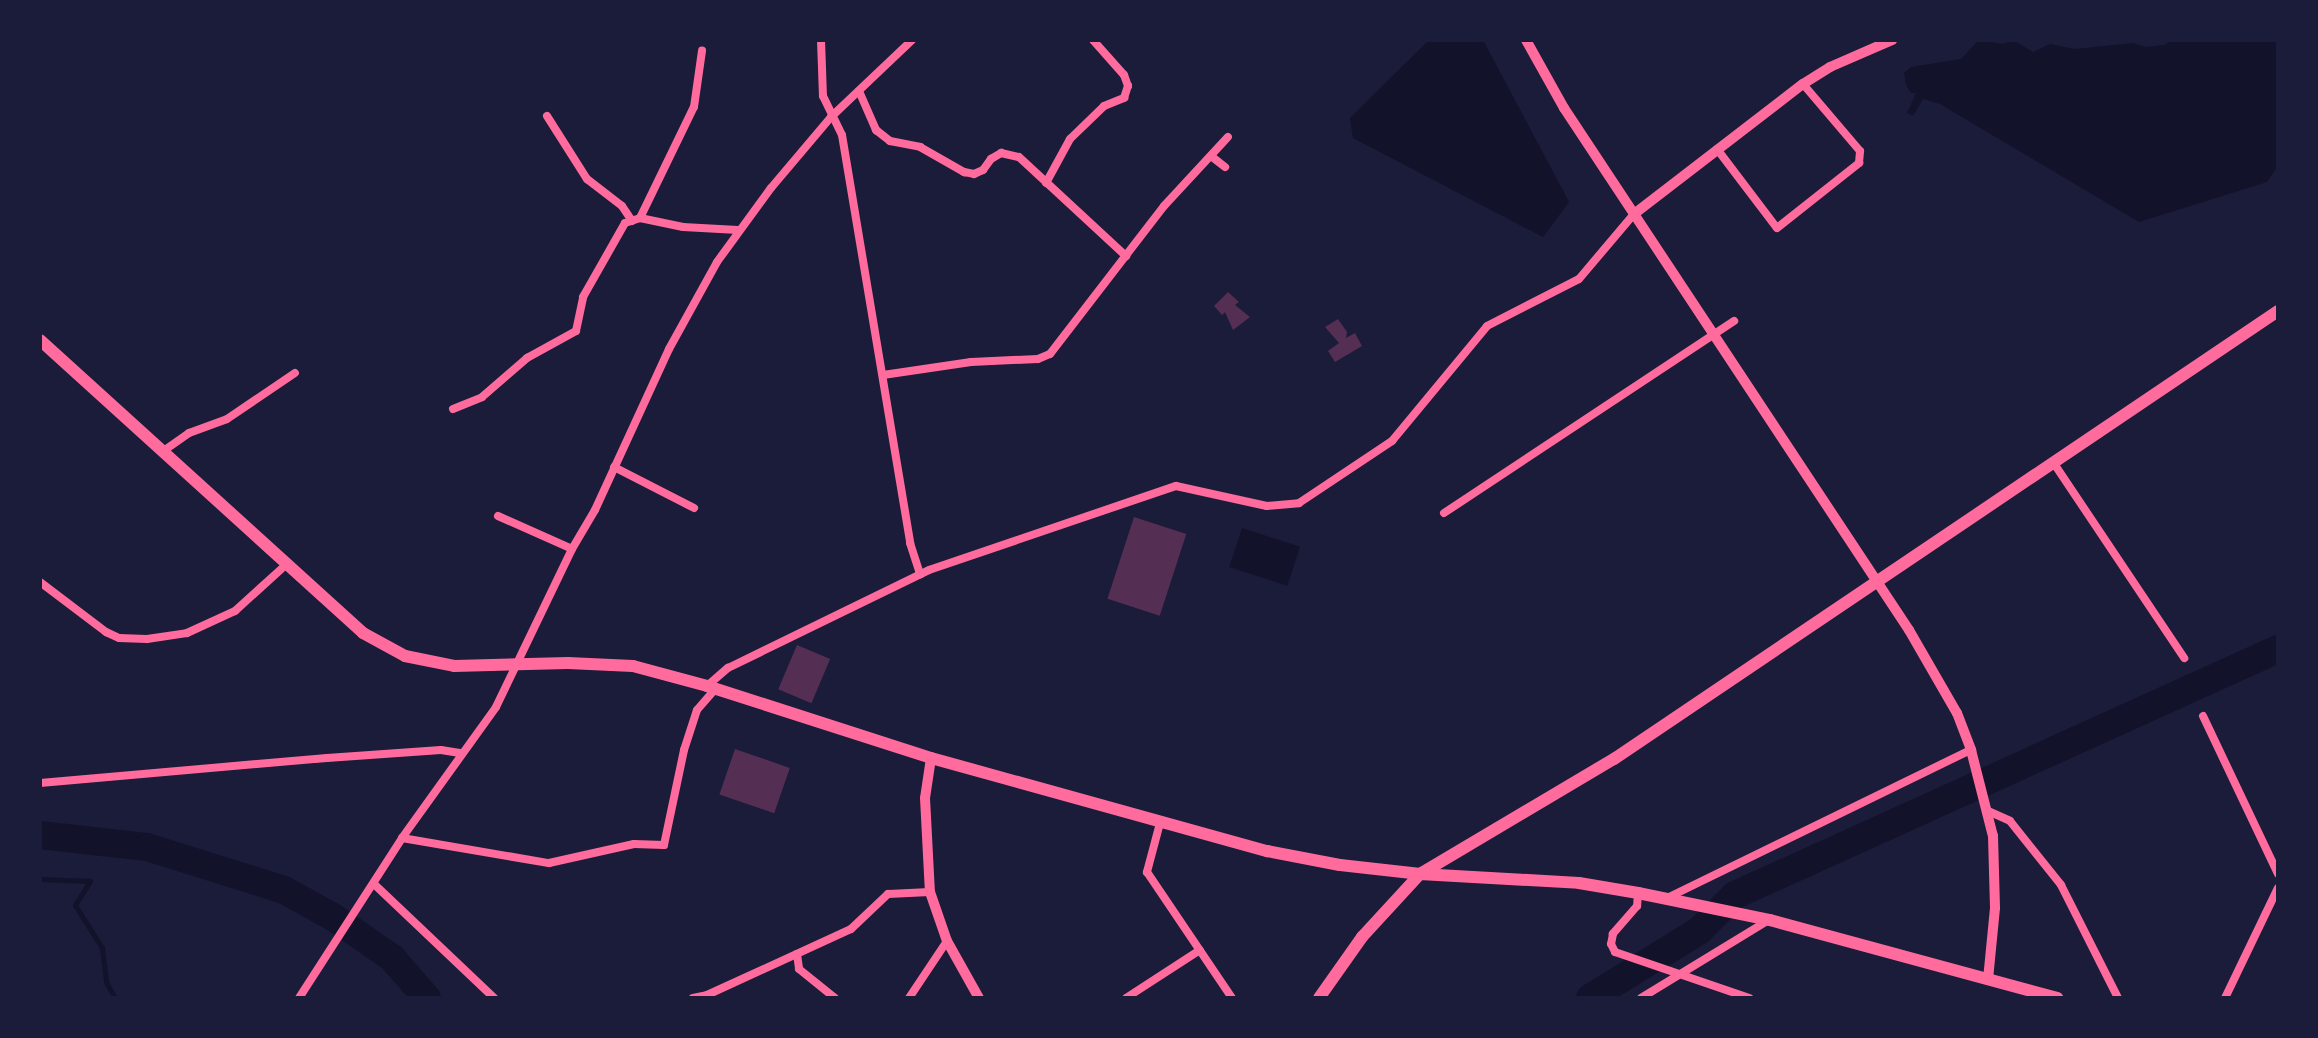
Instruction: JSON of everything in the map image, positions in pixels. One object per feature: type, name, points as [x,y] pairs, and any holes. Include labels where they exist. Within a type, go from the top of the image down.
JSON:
[{"type":"main road","points":[[1319,998],[1362,937],[1420,874],[1614,759],[2278,311]]},
{"type":"main road","points":[[40,340],[363,633],[405,656],[454,666],[633,666],[711,687],[931,758],[1267,851],[1340,865],[1420,874],[1579,883],[1667,898],[1770,920],[2058,998]]},
{"type":"street","points":[[821,40],[823,96],[842,135],[910,543],[920,574]]},
{"type":"street","points":[[299,998],[402,838],[460,753],[496,707],[572,549],[595,510],[669,349],[738,230],[831,117],[912,40]]},
{"type":"street","points":[[1046,183],[1070,139],[1104,106],[1124,98],[1128,86],[1124,75],[1093,40]]},
{"type":"street","points":[[1526,40],[1564,108],[1941,681],[1971,750],[1988,811],[1995,908],[1988,979]]},
{"type":"street","points":[[402,838],[549,863],[634,844],[664,845],[684,750],[697,710],[728,668],[920,574],[1176,486],[1267,506],[1299,503],[1392,441],[1487,326],[1579,279],[1634,214],[1803,84],[1830,67],[1892,40]]},
{"type":"street","points":[[636,219],[694,107],[702,51]]},
{"type":"street","points":[[1717,149],[1777,228],[1859,163],[1860,151],[1803,84]]},
{"type":"street","points":[[859,91],[876,130],[890,141],[920,147],[937,160],[974,174],[1001,153],[1010,154],[1126,256]]},
{"type":"street","points":[[547,116],[587,179],[636,219]]},
{"type":"street","points":[[883,375],[971,362],[1038,359],[1050,354],[1164,206],[1228,137]]},
{"type":"street","points":[[1211,156],[1225,167]]},
{"type":"street","points":[[453,409],[482,397],[527,358],[576,331],[583,297],[625,223],[636,219],[683,227],[738,230]]},
{"type":"street","points":[[1444,513],[1734,321]]},
{"type":"street","points":[[162,452],[189,433],[227,419],[295,373]]},
{"type":"street","points":[[2053,462],[2184,658]]},
{"type":"street","points":[[614,467],[694,508]]},
{"type":"street","points":[[498,516],[572,549]]},
{"type":"street","points":[[40,582],[106,632],[119,638],[147,639],[187,633],[235,611],[288,563]]},
{"type":"street","points":[[2203,716],[2278,874]]},
{"type":"street","points":[[40,783],[327,758],[441,750],[460,753]]},
{"type":"street","points":[[1667,898],[1971,750]]},
{"type":"street","points":[[931,758],[925,798],[930,892],[947,941],[979,998]]},
{"type":"street","points":[[1988,811],[2010,821],[2061,885],[2118,998]]},
{"type":"street","points":[[1160,823],[1147,872],[1232,998]]},
{"type":"street","points":[[374,884],[494,998]]},
{"type":"street","points":[[2225,998],[2278,888]]},
{"type":"street","points":[[693,998],[851,929],[888,894],[930,892]]},
{"type":"street","points":[[1638,893],[1637,906],[1613,934],[1611,944],[1615,952],[1749,998]]},
{"type":"street","points":[[1641,998],[1770,920]]},
{"type":"street","points":[[909,998],[947,941]]},
{"type":"street","points":[[1126,998],[1200,950]]},
{"type":"street","points":[[797,954],[799,969],[835,998]]},
{"type":"shaded area","points":[[1429,40],[1483,40],[1569,202],[1543,237],[1353,138],[1350,118]]},
{"type":"shaded area","points":[[1979,40],[2003,44],[2013,40],[2033,52],[2050,44],[2075,49],[2133,43],[2145,47],[2165,45],[2171,40],[2278,40],[2278,166],[2267,182],[2139,222],[1940,104],[1923,99],[1913,116],[1907,113],[1916,93],[1911,93],[1906,85],[1904,73],[1911,67],[1961,59]]},
{"type":"shaded area","points":[[1242,528],[1300,547],[1287,586],[1229,567]]},
{"type":"building","points":[[1228,292],[1239,302],[1235,305],[1250,317],[1233,330],[1225,312],[1222,315],[1214,306]]},
{"type":"building","points":[[1338,319],[1347,332],[1346,338],[1355,333],[1362,346],[1335,362],[1328,351],[1339,343],[1325,327]]},
{"type":"building","points":[[1134,517],[1186,534],[1160,616],[1107,599]]},
{"type":"building","points":[[797,645],[830,659],[811,703],[778,689]]},
{"type":"building","points":[[735,749],[790,768],[774,813],[719,794]]},
{"type":"waterway","points":[[1590,998],[1700,930],[1735,895],[2278,649]]},
{"type":"waterway","points":[[40,835],[147,847],[284,890],[333,917],[392,958],[427,998]]},
{"type":"waterway","points":[[40,879],[90,881],[75,905],[102,948],[106,982],[115,998]]}]
